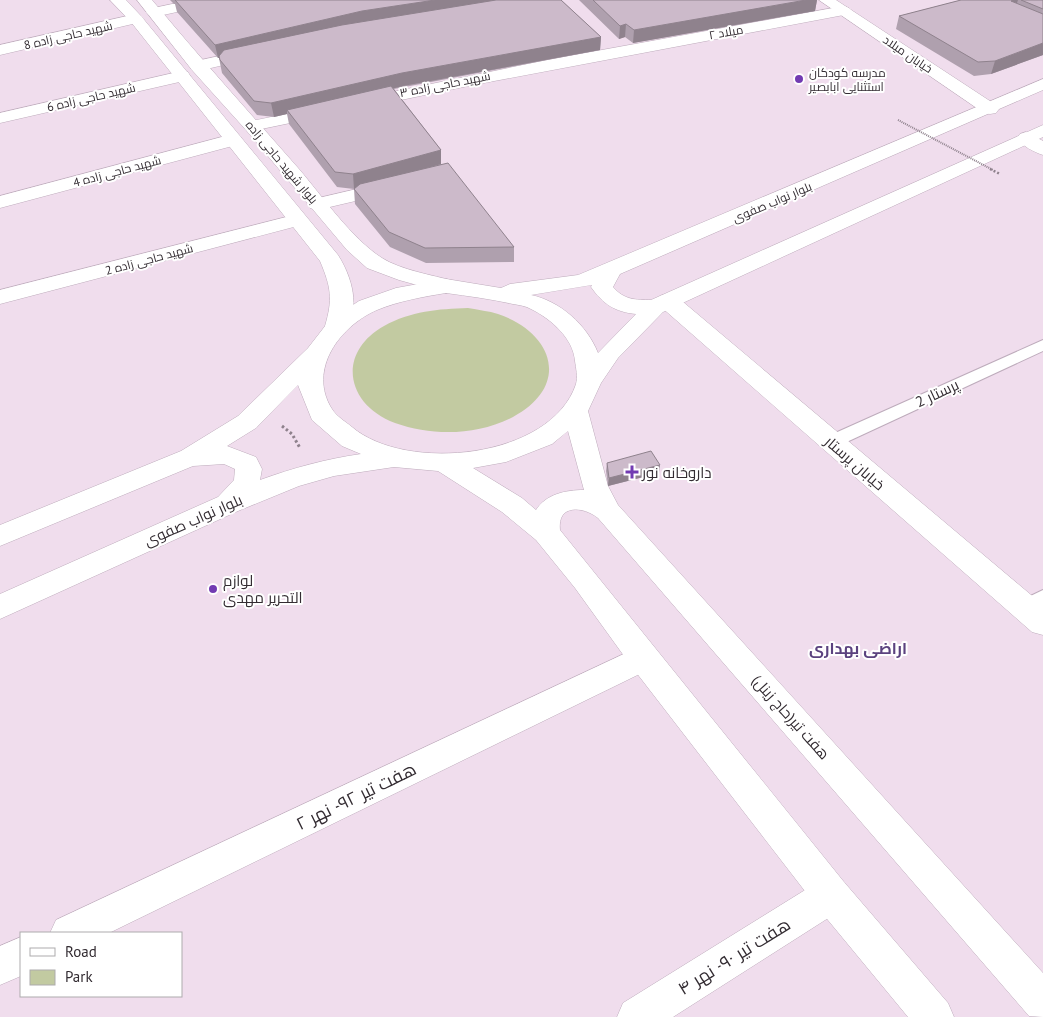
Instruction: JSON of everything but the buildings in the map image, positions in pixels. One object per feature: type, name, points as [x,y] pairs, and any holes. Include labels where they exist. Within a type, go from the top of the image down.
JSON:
[{"type":"street","name":"بلوار شهید حاجی زاده","points":[[117,0],[190,71],[252,126],[354,246],[375,263],[407,275],[446,286]]},
{"type":"street","points":[[149,6],[213,0]]},
{"type":"street","name":"خیابان میلاد","points":[[826,0],[990,108]]},
{"type":"street","name":"بلوار شهید حاجی زاده","points":[[149,6],[234,140],[330,260],[343,287],[343,304],[337,326]]},
{"type":"street","name":"میلاد ۲","points":[[609,52],[844,12]]},
{"type":"street","name":"شهید حاجی زاده 8","points":[[0,50],[136,19]]},
{"type":"street","points":[[595,39],[609,52]]},
{"type":"street","name":"شهید حاجی زاده 6","points":[[0,118],[272,49]]},
{"type":"street","name":"شهید حاجی زاده ۳","points":[[252,126],[400,93],[609,52]]},
{"type":"street","name":"بلوار نواب صفوی","points":[[492,293],[582,281],[612,270],[1043,84]]},
{"type":"street","points":[[316,353],[310,384],[321,414],[351,440],[395,458],[444,463],[498,456],[543,438],[574,411],[589,382],[610,353],[661,304],[1038,139]]},
{"type":"street","name":"شهید حاجی زاده 4","points":[[0,202],[234,140]]},
{"type":"street","points":[[317,204],[410,182]]},
{"type":"street","name":"شهید حاجی زاده 2","points":[[0,297],[298,220]]},
{"type":"street","points":[[612,270],[602,287],[608,298],[627,306],[661,304]]},
{"type":"street","points":[[0,536],[190,457],[248,422],[316,353],[337,326],[367,306],[404,293],[446,286],[538,303],[568,324],[586,351],[589,382]]},
{"type":"street","name":"خیابان پرستار","points":[[661,304],[1037,610]]},
{"type":"street","name":"هفت تیر(حاج زینل)","points":[[574,411],[595,486],[608,510],[1043,1002]]},
{"type":"street","points":[[190,457],[226,455],[247,463],[250,477],[228,504]]},
{"type":"street","name":"بلوار نواب صفوی","points":[[0,606],[228,504],[290,479],[334,467],[395,458]]},
{"type":"street","points":[[444,463],[512,505],[546,532],[585,580],[643,658],[831,895],[934,1017]]},
{"type":"street","points":[[546,532],[545,520],[551,509],[564,502],[580,500],[596,503],[608,510]]},
{"type":"street","name":"هفت تیر ۹۲- نهر ۲","points":[[71,932],[643,658]]},
{"type":"street","name":"هفت تیر ۹۰- نهر ۴","points":[[637,1017],[831,895]]},
{"type":"street","points":[[0,966],[20,956]]},
{"type":"lane","name":"پرستار 2","points":[[832,442],[1043,344]]},
{"type":"path","points":[[898,120],[1000,174]]},
{"type":"path","points":[[261,408],[292,434],[314,473]]},
{"type":"green space","points":[[468,308],[495,313],[517,323],[532,334],[543,347],[548,361],[549,376],[543,390],[531,404],[513,417],[484,428],[469,431],[439,432],[395,423],[378,415],[366,404],[357,392],[353,378],[353,364],[359,350],[369,337],[384,326],[404,317],[435,310]]},
{"type":"place","name":"مدرسه کودکان استثنایی ابابصیر","points":[[799,79]]},
{"type":"place","name":"داروخانه نور","points":[[632,472]]},
{"type":"place","name":"لوازم التحریر مهدی","points":[[213,589]]},
{"type":"district","name":"اراضی بهداری","points":[[858,648]]}]
